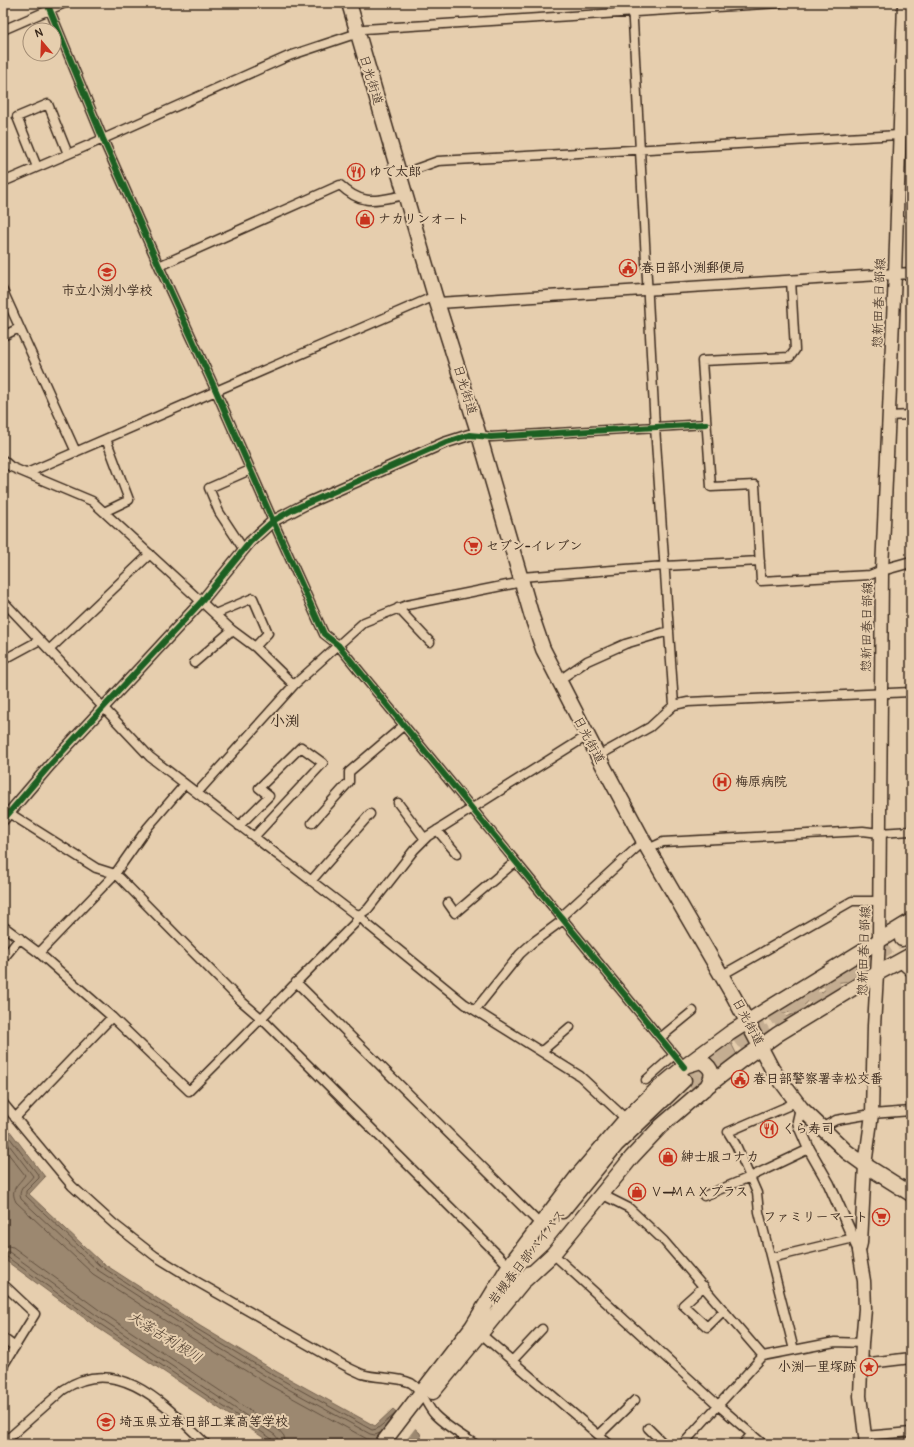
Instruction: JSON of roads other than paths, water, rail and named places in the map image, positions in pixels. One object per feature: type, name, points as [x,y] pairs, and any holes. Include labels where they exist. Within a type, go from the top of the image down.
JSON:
[{"type":"highway","name":"日光街道","points":[[348,3],[543,650],[587,736],[646,845],[722,975],[772,1069],[798,1104],[847,1152],[865,1166],[911,1194]]},
{"type":"highway","points":[[476,1330],[509,1266],[540,1224],[579,1174],[626,1119],[654,1092],[686,1078],[748,1022],[911,921]]},
{"type":"highway","points":[[525,1280],[553,1254],[629,1160],[661,1126],[705,1088],[760,1046],[878,973],[907,947]]},
{"type":"highway","points":[[686,1078],[700,1061],[708,1065],[712,1070],[712,1076],[705,1088]]},
{"type":"highway","name":"岩槻春日部バイパス","points":[[476,1330],[525,1280],[597,1184],[629,1146],[657,1118],[686,1078]]},
{"type":"highway","name":"岩槻春日部バイパス","points":[[393,1444],[412,1413],[476,1330],[558,1216],[616,1145],[686,1078]]},
{"type":"highway","name":"岩槻春日部バイパス","points":[[382,1444],[412,1413]]},
{"type":"main road","name":"惣新田春日部線","points":[[859,1251],[861,1243],[865,1166],[872,1114],[874,1026],[878,973],[882,570],[895,274],[904,3]]},
{"type":"main road","points":[[859,1251],[864,1281],[865,1309],[860,1396],[865,1440]]},
{"type":"street","points":[[3,30],[49,6],[65,3]]},
{"type":"street","points":[[632,3],[655,427],[674,706]]},
{"type":"street","points":[[3,182],[289,56],[358,34],[364,29],[779,3]]},
{"type":"street","points":[[49,6],[103,139],[158,266],[216,391],[324,634],[338,646],[674,1055],[686,1078]]},
{"type":"street","points":[[37,167],[17,117],[48,104],[68,154]]},
{"type":"street","points":[[399,175],[438,161],[899,135]]},
{"type":"street","points":[[158,266],[340,185],[348,193],[370,201],[405,194]]},
{"type":"street","points":[[27,473],[216,391],[436,299],[648,289],[911,273]]},
{"type":"street","points":[[792,280],[795,350],[790,357],[702,361],[711,487],[755,485],[761,581],[870,575],[911,562]]},
{"type":"street","points":[[3,291],[76,452]]},
{"type":"street","points":[[3,336],[19,328]]},
{"type":"street","points":[[888,416],[911,415]]},
{"type":"street","points":[[509,1266],[262,1018],[240,1000],[115,874],[96,868],[6,816],[50,764],[202,601],[244,550],[273,521],[310,502],[444,443],[469,435],[492,437],[706,424]]},
{"type":"street","points":[[104,512],[130,500],[106,439]]},
{"type":"street","points":[[3,460],[11,467],[92,501],[232,630],[255,647],[294,685]]},
{"type":"street","points":[[244,550],[219,512],[209,488],[250,470]]},
{"type":"street","points":[[49,650],[150,554]]},
{"type":"street","points":[[197,793],[294,685],[364,622],[407,604],[521,579],[665,566],[760,561]]},
{"type":"street","points":[[215,614],[253,598],[268,633],[255,647]]},
{"type":"street","points":[[3,601],[150,757],[352,912],[359,915],[367,924],[465,1004],[580,1076],[626,1119]]},
{"type":"street","points":[[398,608],[430,642]]},
{"type":"street","points":[[194,663],[232,630]]},
{"type":"street","points":[[558,681],[587,661],[625,644],[669,630]]},
{"type":"street","points":[[3,660],[40,640]]},
{"type":"street","points":[[598,756],[650,727],[674,706],[688,702],[911,692]]},
{"type":"street","points":[[312,823],[349,782],[349,772],[403,726]]},
{"type":"street","points":[[3,926],[39,953],[112,1017],[189,1091],[355,923],[359,915],[368,909],[424,839],[587,736]]},
{"type":"street","points":[[239,826],[269,796],[259,788],[301,747],[323,763],[254,837]]},
{"type":"street","points":[[39,953],[115,874],[148,827],[185,784]]},
{"type":"street","points":[[398,803],[424,839]]},
{"type":"street","points":[[311,881],[370,814]]},
{"type":"street","points":[[437,830],[457,854]]},
{"type":"street","points":[[475,1010],[520,954],[646,845],[663,842],[863,831],[879,833],[911,832]]},
{"type":"street","points":[[448,903],[455,913],[515,862]]},
{"type":"street","points":[[722,975],[852,901],[879,901]]},
{"type":"street","points":[[3,959],[20,938]]},
{"type":"street","points":[[907,947],[909,971],[911,971]]},
{"type":"street","points":[[296,982],[540,1224]]},
{"type":"street","points":[[660,1038],[693,1011]]},
{"type":"street","points":[[15,1118],[112,1017]]},
{"type":"street","points":[[542,1052],[570,1027]]},
{"type":"street","points":[[646,1080],[674,1055]]},
{"type":"street","points":[[3,1103],[72,1186],[114,1224],[155,1256],[194,1280],[340,1363],[363,1374],[398,1379],[412,1384],[424,1397],[435,1415],[475,1444]]},
{"type":"street","points":[[794,1350],[759,1212],[757,1193],[736,1145],[728,1132],[788,1106],[798,1104],[799,1126],[809,1150],[829,1184],[859,1251]]},
{"type":"street","points":[[821,1128],[836,1120],[872,1114],[911,1111]]},
{"type":"street","points":[[704,1196],[809,1150]]},
{"type":"street","points":[[601,1194],[629,1208],[664,1242],[704,1286],[763,1356]]},
{"type":"street","points":[[771,1258],[854,1238]]},
{"type":"street","points":[[553,1254],[719,1406],[763,1444]]},
{"type":"street","points":[[3,1284],[35,1314],[3,1366]]},
{"type":"street","points":[[704,1286],[683,1305],[707,1327],[724,1310]]},
{"type":"street","points":[[512,1360],[542,1329]]},
{"type":"street","points":[[476,1330],[609,1444]]},
{"type":"street","points":[[3,1338],[14,1347]]},
{"type":"street","points":[[683,1444],[763,1356],[835,1342],[862,1342]]},
{"type":"street","points":[[861,1364],[911,1358]]},
{"type":"street","points":[[3,1443],[73,1383],[98,1377],[128,1382],[152,1395],[206,1444]]},
{"type":"street","points":[[599,1435],[635,1400]]},
{"type":"street","points":[[648,1428],[664,1444]]},
{"type":"street","points":[[865,1440],[911,1432]]},
{"type":"street","points":[[743,1444],[752,1434]]},
{"type":"water","name":"大落古利根川","points":[[3,1122],[45,1177],[29,1194],[101,1262],[200,1326],[277,1372],[375,1426],[393,1409],[420,1433],[423,1444],[273,1444],[98,1328],[5,1260],[3,1258]]},
{"type":"tunnel","points":[[684,1080],[750,1030],[902,939]]},
{"type":"tunnel","points":[[691,1088],[759,1037],[887,959]]},
{"type":"place","name":"ゆで太郎","points":[[356,172]]},
{"type":"place","name":"ナカリンオート","points":[[365,219]]},
{"type":"place","name":"春日部小渕郵便局","points":[[628,268]]},
{"type":"place","name":"市立小渕小学校","points":[[107,272]]},
{"type":"place","name":"セブン-イレブン","points":[[473,546]]},
{"type":"place","name":"梅原病院","points":[[722,782]]},
{"type":"place","name":"春日部警察署幸松交番","points":[[740,1079]]},
{"type":"place","name":"くら寿司","points":[[769,1129]]},
{"type":"place","name":"紳士服コナカ","points":[[668,1157]]},
{"type":"place","name":"Ｖ―ＭＡＸプラス","points":[[637,1192]]},
{"type":"place","name":"ファミリーマート","points":[[881,1217]]},
{"type":"place","name":"小渕一里塚跡","points":[[869,1367]]},
{"type":"place","name":"埼玉県立春日部工業高等学校","points":[[106,1422]]},
{"type":"district","name":"小渕","points":[[285,721]]}]
